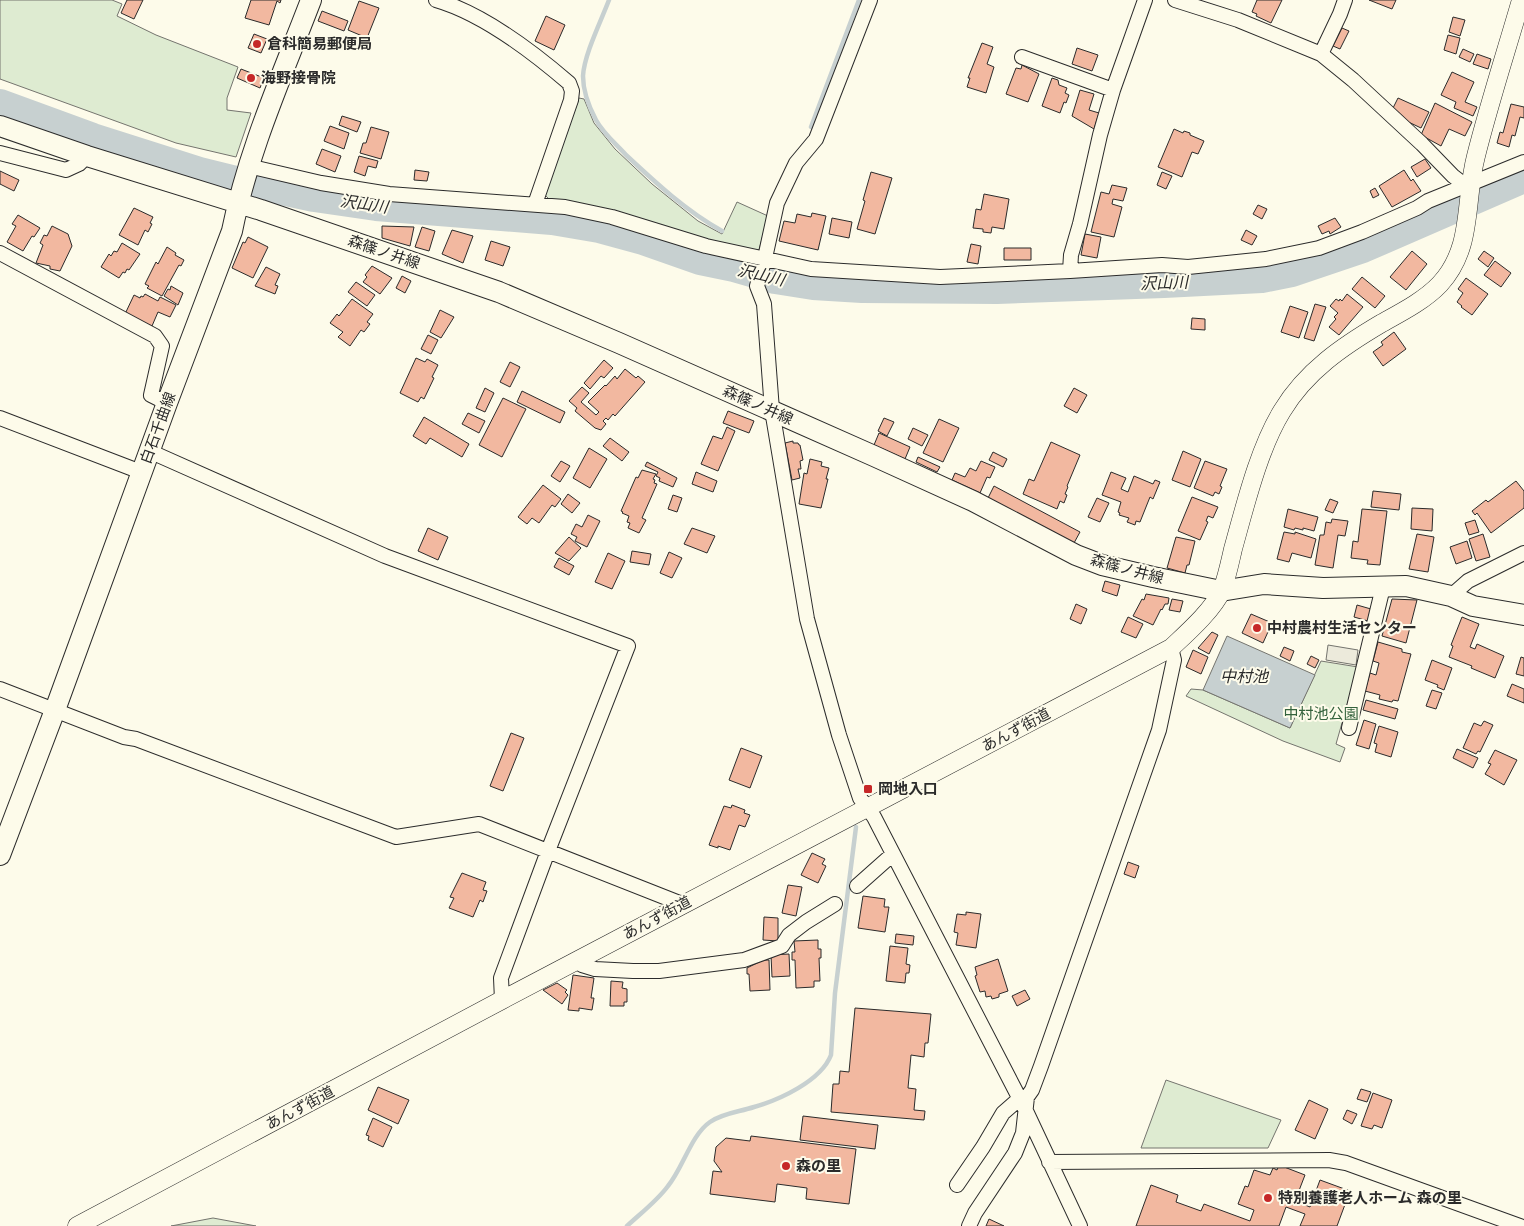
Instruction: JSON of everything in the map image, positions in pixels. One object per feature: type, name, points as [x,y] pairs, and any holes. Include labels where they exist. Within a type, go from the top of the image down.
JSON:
[{"type":"main road","name":"白石千曲線","points":[[0,855],[232,231],[238,200],[248,167],[311,0]]},
{"type":"main road","name":"森篠ノ井線","points":[[0,126],[86,156],[238,200],[499,292],[772,410],[973,501],[1076,555],[1102,565],[1153,578],[1222,591],[1264,584],[1323,588],[1406,586],[1451,596],[1472,606],[1524,615]]},
{"type":"street","points":[[439,0],[503,33],[569,83],[572,91],[571,100],[535,204]]},
{"type":"street","points":[[870,0],[816,139],[796,164],[777,203],[757,286],[764,304],[772,410],[807,619],[839,735],[860,798],[874,817],[1023,1105],[1080,1226]]},
{"type":"street","points":[[1070,272],[1071,255],[1100,135],[1113,90],[1145,0]]},
{"type":"street","points":[[1175,0],[1238,20],[1321,54],[1422,144],[1453,176],[1469,186]]},
{"type":"street","points":[[1321,54],[1345,0]]},
{"type":"street","points":[[1222,591],[1258,466],[1268,436],[1282,410],[1303,382],[1327,359],[1356,338],[1411,306],[1439,285],[1451,269],[1465,238],[1469,186],[1475,158],[1521,0]]},
{"type":"street","points":[[1022,57],[1113,90]]},
{"type":"street","points":[[0,153],[66,170],[79,164],[86,156]]},
{"type":"street","points":[[248,167],[321,183],[390,194],[565,207],[612,217],[764,262],[810,269],[940,276],[1070,272],[1162,265],[1188,267],[1275,257],[1319,248],[1362,232],[1418,208],[1428,201],[1469,186],[1524,162]]},
{"type":"street","points":[[0,253],[155,336],[162,346],[151,396],[167,403]]},
{"type":"street","points":[[0,418],[141,472]]},
{"type":"street","points":[[149,451],[385,556],[628,646],[501,978],[502,1000]]},
{"type":"street","points":[[1451,596],[1468,581],[1524,553]]},
{"type":"street","points":[[1348,728],[1383,587]]},
{"type":"street","name":"あんず街道","points":[[77,1226],[682,904],[1171,648],[1197,624],[1222,591]]},
{"type":"street","points":[[969,1226],[975,1213],[1016,1153],[1023,1133],[1023,1105],[1032,1090],[1044,1057],[1159,730],[1174,660],[1171,648]]},
{"type":"street","points":[[0,689],[124,737],[136,738],[396,837],[479,824],[682,904]]},
{"type":"street","points":[[857,886],[893,854]]},
{"type":"street","points":[[577,961],[582,965],[595,969],[659,971],[744,960],[782,946],[789,935],[835,904]]},
{"type":"street","points":[[957,1185],[1003,1113],[1023,1105]]},
{"type":"street","points":[[1049,1162],[1329,1160],[1346,1163],[1520,1226]]},
{"type":"green space","points":[[0,0],[112,0],[122,4],[117,16],[156,35],[238,67],[227,98],[227,110],[251,113],[236,157],[176,143],[0,79]]},
{"type":"green space","points":[[579,98],[584,99],[594,123],[615,149],[652,184],[698,221],[722,234],[737,202],[768,216],[759,250],[745,250],[549,199],[545,195]]},
{"type":"green space","name":"中村池公園","points":[[1321,661],[1358,667],[1336,744],[1345,748],[1340,762],[1283,741],[1186,696],[1191,689],[1203,690],[1290,728]]},
{"type":"green space","points":[[1166,1080],[1281,1120],[1268,1148],[1141,1148]]},
{"type":"green space","points":[[213,1218],[256,1226],[171,1226]]},
{"type":"shaded area","points":[[1328,645],[1358,650],[1356,665],[1326,660]]},
{"type":"water","name":"中村池","points":[[1227,636],[1315,675],[1290,728],[1203,690]]},
{"type":"building","points":[[127,0],[143,0],[134,19],[121,13]]},
{"type":"building","points":[[251,0],[281,0],[280,3],[277,1],[269,25],[245,18]]},
{"type":"building","points":[[1257,0],[1282,0],[1271,23],[1252,12]]},
{"type":"building","points":[[1369,0],[1396,0],[1392,9]]},
{"type":"building","points":[[359,1],[379,8],[367,38],[348,30]]},
{"type":"building","points":[[322,11],[348,21],[344,31],[318,21]]},
{"type":"building","points":[[546,16],[565,25],[554,50],[535,41]]},
{"type":"building","points":[[1453,17],[1465,20],[1460,36],[1449,32]]},
{"type":"building","points":[[1342,28],[1349,31],[1340,49],[1333,46]]},
{"type":"building","name":"倉科簡易郵便局","points":[[254,34],[267,39],[261,53],[248,48]]},
{"type":"building","points":[[1448,35],[1460,38],[1456,54],[1444,50]]},
{"type":"building","points":[[982,43],[993,47],[987,64],[994,67],[986,93],[967,87],[970,78],[968,78]]},
{"type":"building","points":[[1077,48],[1098,55],[1092,71],[1072,64]]},
{"type":"building","points":[[1463,49],[1474,54],[1470,62],[1459,57]]},
{"type":"building","points":[[1477,54],[1491,59],[1488,69],[1473,64]]},
{"type":"building","points":[[1022,65],[1039,74],[1028,102],[1006,94],[1016,68],[1021,69]]},
{"type":"building","name":"海野接骨院","points":[[241,69],[264,78],[260,88],[237,78]]},
{"type":"building","points":[[1452,72],[1474,82],[1465,102],[1477,107],[1473,116],[1454,108],[1456,102],[1441,95]]},
{"type":"building","points":[[1052,78],[1058,80],[1059,85],[1067,88],[1065,93],[1069,95],[1060,113],[1042,106]]},
{"type":"building","points":[[1080,90],[1094,94],[1089,110],[1099,113],[1094,129],[1072,116]]},
{"type":"building","points":[[1398,98],[1429,112],[1421,128],[1398,117],[1392,110]]},
{"type":"building","points":[[1435,103],[1472,122],[1465,136],[1449,129],[1441,146],[1421,135]]},
{"type":"building","points":[[1511,104],[1524,107],[1524,118],[1520,117],[1515,136],[1512,135],[1509,147],[1497,143],[1500,132],[1503,133]]},
{"type":"building","points":[[342,116],[361,122],[357,132],[339,125]]},
{"type":"building","points":[[330,126],[349,133],[344,149],[324,141]]},
{"type":"building","points":[[371,127],[389,132],[381,159],[360,153],[363,143],[366,143]]},
{"type":"building","points":[[1174,129],[1183,133],[1184,131],[1190,133],[1190,135],[1204,141],[1198,154],[1192,152],[1182,177],[1158,167]]},
{"type":"building","points":[[322,149],[341,156],[335,172],[316,164]]},
{"type":"building","points":[[359,156],[378,161],[376,168],[368,166],[365,176],[354,172]]},
{"type":"building","points":[[1425,159],[1431,168],[1417,177],[1411,167]]},
{"type":"building","points":[[415,170],[429,172],[427,181],[414,180]]},
{"type":"building","points":[[1404,170],[1421,191],[1392,207],[1379,186]]},
{"type":"building","points":[[0,171],[19,180],[14,191],[0,184]]},
{"type":"building","points":[[871,172],[892,178],[875,234],[857,229]]},
{"type":"building","points":[[1162,172],[1172,176],[1166,189],[1157,185]]},
{"type":"building","points":[[1112,185],[1127,188],[1123,201],[1113,199],[1112,204],[1122,207],[1114,237],[1091,232],[1101,192],[1109,194]]},
{"type":"building","points":[[1375,188],[1379,195],[1373,198],[1370,191]]},
{"type":"building","points":[[984,194],[1009,199],[1004,229],[992,227],[991,233],[983,232],[983,229],[973,228],[976,209],[981,210]]},
{"type":"building","points":[[1258,205],[1267,209],[1262,219],[1253,214]]},
{"type":"building","points":[[134,208],[153,217],[148,232],[145,230],[138,245],[119,235]]},
{"type":"building","points":[[812,213],[826,216],[818,250],[779,241],[784,221],[795,223],[797,214],[811,217]]},
{"type":"building","points":[[18,215],[40,228],[34,237],[32,236],[23,251],[7,242],[16,226],[12,224]]},
{"type":"building","points":[[832,218],[852,222],[849,238],[829,234]]},
{"type":"building","points":[[1335,218],[1341,227],[1330,234],[1329,231],[1322,234],[1318,226]]},
{"type":"building","points":[[52,226],[68,234],[72,246],[60,271],[50,269],[50,266],[36,263],[43,245],[40,243],[44,235],[47,236]]},
{"type":"building","points":[[382,226],[414,227],[410,246],[382,238]]},
{"type":"building","points":[[422,227],[435,231],[429,251],[415,247]]},
{"type":"building","points":[[452,230],[473,236],[463,263],[442,254]]},
{"type":"building","points":[[1246,230],[1257,236],[1252,245],[1241,240]]},
{"type":"building","points":[[1085,234],[1101,237],[1097,258],[1081,255]]},
{"type":"building","points":[[248,237],[268,247],[253,278],[232,268],[243,242],[245,243]]},
{"type":"building","points":[[491,241],[510,247],[503,266],[485,260]]},
{"type":"building","points":[[122,243],[140,254],[129,270],[127,269],[125,273],[123,272],[119,278],[101,267],[109,254],[111,256],[114,251],[117,252]]},
{"type":"building","points":[[971,244],[981,246],[978,264],[967,262]]},
{"type":"building","points":[[167,247],[184,260],[181,266],[179,265],[162,296],[147,288],[149,286],[145,284],[156,262],[158,264]]},
{"type":"building","points":[[1004,248],[1031,248],[1031,260],[1004,260]]},
{"type":"building","points":[[1412,251],[1427,264],[1406,290],[1390,277]]},
{"type":"building","points":[[1484,251],[1494,258],[1488,267],[1478,259]]},
{"type":"building","points":[[1495,261],[1511,273],[1501,287],[1484,275]]},
{"type":"building","points":[[372,266],[392,278],[380,294],[363,282],[367,277],[365,275]]},
{"type":"building","points":[[266,267],[280,274],[275,285],[278,286],[275,294],[255,286]]},
{"type":"building","points":[[402,276],[411,281],[405,293],[396,288]]},
{"type":"building","points":[[1362,277],[1385,296],[1375,308],[1352,289]]},
{"type":"building","points":[[1466,278],[1488,294],[1472,315],[1457,302],[1463,293],[1458,289]]},
{"type":"building","points":[[356,282],[375,295],[367,306],[348,292]]},
{"type":"building","points":[[171,286],[183,293],[178,305],[164,296]]},
{"type":"building","points":[[145,294],[158,301],[160,297],[176,305],[170,317],[158,312],[152,326],[125,314],[134,295],[140,298]]},
{"type":"building","points":[[1347,294],[1363,307],[1339,335],[1329,327],[1336,319],[1334,317],[1338,313],[1330,306],[1336,299],[1342,301]]},
{"type":"building","points":[[352,299],[373,314],[367,322],[370,324],[364,332],[361,330],[350,346],[338,337],[343,332],[330,323],[337,314],[339,316]]},
{"type":"building","points":[[1315,304],[1326,307],[1314,341],[1304,338]]},
{"type":"building","points":[[1290,306],[1308,312],[1299,338],[1281,332]]},
{"type":"building","points":[[440,310],[454,317],[441,338],[430,332]]},
{"type":"building","points":[[1192,318],[1205,319],[1205,330],[1191,329]]},
{"type":"building","points":[[1394,332],[1406,349],[1383,366],[1373,352],[1383,345],[1381,342]]},
{"type":"building","points":[[428,335],[438,340],[431,354],[421,349]]},
{"type":"building","points":[[416,358],[425,362],[427,359],[438,365],[424,399],[421,397],[418,402],[400,393]]},
{"type":"building","points":[[604,360],[613,368],[604,378],[601,376],[590,389],[584,383]]},
{"type":"building","points":[[510,362],[520,367],[510,387],[500,382]]},
{"type":"building","points":[[625,369],[636,378],[638,376],[645,382],[615,416],[613,414],[608,420],[606,418],[603,421],[606,424],[601,430],[595,428],[575,411],[577,408],[569,401],[582,387],[589,393],[581,402],[596,415],[599,412],[588,402],[615,376],[617,379]]},
{"type":"building","points":[[485,388],[494,393],[485,412],[476,408]]},
{"type":"building","points":[[1074,388],[1087,395],[1077,413],[1064,406]]},
{"type":"building","points":[[522,391],[565,412],[560,423],[517,402]]},
{"type":"building","points":[[503,398],[526,409],[502,457],[479,445]]},
{"type":"building","points":[[728,411],[754,421],[749,433],[723,423]]},
{"type":"building","points":[[468,413],[485,421],[479,433],[462,424]]},
{"type":"building","points":[[424,417],[469,444],[462,457],[430,438],[426,444],[413,436]]},
{"type":"building","points":[[884,418],[894,422],[887,436],[878,431]]},
{"type":"building","points":[[939,419],[959,428],[943,462],[923,453]]},
{"type":"building","points":[[727,427],[735,431],[718,471],[701,464],[713,436],[722,439]]},
{"type":"building","points":[[913,428],[928,435],[922,446],[908,439]]},
{"type":"building","points":[[879,433],[910,447],[905,459],[874,445]]},
{"type":"building","points":[[610,438],[629,452],[622,461],[603,446]]},
{"type":"building","points":[[793,441],[793,443],[800,445],[803,460],[800,461],[801,469],[798,469],[800,478],[792,480],[785,443]]},
{"type":"building","points":[[1051,442],[1080,455],[1067,486],[1065,494],[1067,495],[1064,503],[1060,501],[1057,509],[1023,494],[1029,479],[1034,481]]},
{"type":"building","points":[[589,448],[607,459],[590,488],[573,478]]},
{"type":"building","points":[[1183,451],[1201,459],[1190,487],[1172,480]]},
{"type":"building","points":[[993,452],[1007,459],[1003,467],[989,460]]},
{"type":"building","points":[[918,457],[940,467],[937,472],[916,462]]},
{"type":"building","points":[[810,459],[822,462],[821,466],[829,468],[821,508],[799,504],[804,473],[807,474]]},
{"type":"building","points":[[561,461],[570,466],[560,482],[551,476]]},
{"type":"building","points":[[981,461],[995,467],[990,478],[987,477],[980,493],[952,480],[955,473],[965,477],[970,468],[976,471]]},
{"type":"building","points":[[1205,461],[1227,469],[1219,494],[1215,492],[1213,496],[1194,488]]},
{"type":"building","points":[[647,462],[677,478],[673,487],[659,481],[660,478],[656,476],[658,472],[645,466]]},
{"type":"building","points":[[642,470],[656,474],[653,479],[655,480],[654,483],[657,484],[642,518],[646,520],[639,533],[628,528],[630,523],[627,522],[629,516],[621,511],[636,477],[638,478]]},
{"type":"building","points":[[696,472],[717,481],[713,492],[692,484]]},
{"type":"building","points":[[1111,472],[1126,478],[1121,489],[1128,492],[1134,476],[1153,484],[1155,480],[1160,482],[1153,499],[1150,497],[1140,522],[1136,521],[1135,525],[1127,522],[1129,518],[1119,515],[1121,502],[1102,495]]},
{"type":"building","points":[[1516,481],[1524,491],[1524,508],[1491,533],[1477,513],[1475,515],[1472,511],[1486,500],[1488,502]]},
{"type":"building","points":[[543,485],[561,499],[555,507],[552,505],[539,523],[532,518],[527,524],[518,517]]},
{"type":"building","points":[[994,486],[1080,532],[1074,543],[988,498]]},
{"type":"building","points":[[1373,491],[1401,494],[1399,510],[1371,507]]},
{"type":"building","points":[[568,494],[580,503],[572,513],[561,504]]},
{"type":"building","points":[[673,495],[682,498],[677,512],[668,509]]},
{"type":"building","points":[[1192,497],[1218,507],[1213,518],[1208,516],[1206,521],[1208,522],[1200,540],[1178,531]]},
{"type":"building","points":[[1097,498],[1109,503],[1100,522],[1088,517]]},
{"type":"building","points":[[1330,499],[1338,502],[1333,513],[1325,510]]},
{"type":"building","points":[[1412,508],[1433,509],[1432,531],[1411,529]]},
{"type":"building","points":[[1288,509],[1318,517],[1314,531],[1303,528],[1303,530],[1295,528],[1294,530],[1284,527]]},
{"type":"building","points":[[1362,509],[1387,511],[1380,565],[1367,564],[1368,560],[1351,558],[1353,541],[1358,542]]},
{"type":"building","points":[[588,515],[600,521],[587,547],[575,541],[577,537],[571,534],[576,524],[582,527]]},
{"type":"building","points":[[1332,519],[1348,521],[1345,536],[1338,535],[1333,568],[1315,565],[1320,535],[1324,535],[1326,522],[1331,523]]},
{"type":"building","points":[[1475,520],[1479,532],[1469,535],[1465,523]]},
{"type":"building","points":[[428,528],[448,537],[438,560],[418,551]]},
{"type":"building","points":[[692,528],[715,536],[707,553],[684,544]]},
{"type":"building","points":[[1284,532],[1295,534],[1295,532],[1316,539],[1311,558],[1292,553],[1289,562],[1277,559]]},
{"type":"building","points":[[1417,534],[1434,537],[1428,572],[1409,569]]},
{"type":"building","points":[[1483,534],[1490,557],[1476,561],[1469,539]]},
{"type":"building","points":[[569,537],[581,548],[569,561],[555,553]]},
{"type":"building","points":[[1176,537],[1195,541],[1185,573],[1167,568]]},
{"type":"building","points":[[1467,541],[1472,558],[1456,564],[1450,547]]},
{"type":"building","points":[[632,551],[651,554],[649,565],[630,562]]},
{"type":"building","points":[[669,552],[682,558],[672,578],[660,573]]},
{"type":"building","points":[[608,553],[625,561],[612,589],[595,582]]},
{"type":"building","points":[[559,558],[574,566],[569,575],[554,567]]},
{"type":"building","points":[[1105,581],[1120,585],[1117,596],[1102,591]]},
{"type":"building","points":[[1146,594],[1169,598],[1168,604],[1165,604],[1161,609],[1153,625],[1133,616]]},
{"type":"building","points":[[1172,599],[1183,601],[1180,612],[1169,610]]},
{"type":"building","points":[[1392,599],[1417,600],[1406,643],[1382,636]]},
{"type":"building","points":[[1076,604],[1087,609],[1081,624],[1070,619]]},
{"type":"building","points":[[1357,605],[1371,609],[1368,621],[1354,617]]},
{"type":"building","name":"中村農村生活センター","points":[[1251,614],[1272,623],[1263,643],[1242,633]]},
{"type":"building","points":[[1128,617],[1143,624],[1136,638],[1121,632]]},
{"type":"building","points":[[1462,617],[1479,624],[1470,647],[1475,649],[1477,644],[1504,656],[1495,678],[1449,657],[1453,646],[1451,645]]},
{"type":"building","points":[[1212,632],[1218,635],[1209,654],[1198,648]]},
{"type":"building","points":[[1378,642],[1402,649],[1402,652],[1411,654],[1398,701],[1393,700],[1392,702],[1379,699],[1380,695],[1365,691],[1370,673],[1376,675],[1379,663],[1373,661]]},
{"type":"building","points":[[1284,647],[1294,651],[1290,661],[1280,656]]},
{"type":"building","points":[[1193,650],[1208,657],[1201,674],[1186,667]]},
{"type":"building","points":[[1311,656],[1319,660],[1315,668],[1307,664]]},
{"type":"building","points":[[1521,657],[1524,658],[1524,676],[1516,674]]},
{"type":"building","points":[[1432,660],[1452,668],[1444,690],[1437,687],[1438,685],[1425,680]]},
{"type":"building","points":[[1512,684],[1524,689],[1524,703],[1507,696]]},
{"type":"building","points":[[1432,690],[1442,693],[1436,709],[1426,706]]},
{"type":"building","points":[[1366,700],[1398,709],[1395,719],[1363,710]]},
{"type":"building","points":[[1364,720],[1376,724],[1369,749],[1356,745]]},
{"type":"building","points":[[1484,721],[1493,725],[1480,752],[1478,751],[1476,754],[1463,748],[1474,723],[1481,726]]},
{"type":"building","points":[[1379,726],[1398,732],[1391,757],[1375,752],[1377,744],[1374,743]]},
{"type":"building","points":[[511,733],[524,738],[503,791],[490,786]]},
{"type":"building","points":[[741,748],[762,756],[750,788],[729,780]]},
{"type":"building","points":[[1457,749],[1478,758],[1473,768],[1453,758]]},
{"type":"building","points":[[1495,750],[1517,760],[1504,785],[1485,774],[1491,764],[1488,763]]},
{"type":"building","points":[[732,805],[745,810],[744,813],[750,815],[745,827],[739,825],[730,850],[709,845],[724,806],[731,808]]},
{"type":"building","points":[[812,853],[825,859],[822,864],[826,866],[818,883],[801,875]]},
{"type":"building","points":[[1128,862],[1139,866],[1135,878],[1124,874]]},
{"type":"building","points":[[462,873],[486,882],[483,890],[487,891],[483,902],[480,900],[473,917],[449,908],[454,898],[450,897]]},
{"type":"building","points":[[788,885],[802,887],[796,916],[782,913]]},
{"type":"building","points":[[863,896],[885,899],[884,907],[889,907],[885,932],[858,928]]},
{"type":"building","points":[[966,912],[981,914],[976,948],[956,945],[958,933],[954,932],[957,914],[966,915]]},
{"type":"building","points":[[764,917],[778,918],[778,941],[763,940]]},
{"type":"building","points":[[896,934],[914,936],[913,945],[895,943]]},
{"type":"building","points":[[818,940],[818,949],[821,949],[821,958],[819,958],[820,981],[814,981],[814,987],[796,988],[795,960],[792,960],[792,952],[795,952],[794,941]]},
{"type":"building","points":[[890,946],[908,948],[906,964],[910,965],[909,973],[906,973],[905,983],[886,981]]},
{"type":"building","points":[[789,954],[790,976],[772,977],[771,955]]},
{"type":"building","points":[[998,959],[1008,991],[992,999],[991,996],[986,997],[985,991],[980,992],[975,976],[977,975],[975,967]]},
{"type":"building","points":[[763,960],[769,960],[770,990],[750,991],[747,968]]},
{"type":"building","points":[[573,975],[594,978],[591,998],[594,998],[592,1010],[579,1008],[579,1011],[568,1010]]},
{"type":"building","points":[[611,981],[623,982],[622,988],[627,989],[627,1002],[624,1002],[624,1006],[610,1006]]},
{"type":"building","points":[[557,983],[567,990],[565,992],[568,995],[562,1004],[543,990]]},
{"type":"building","points":[[1025,990],[1030,999],[1017,1006],[1012,996]]},
{"type":"building","points":[[855,1008],[931,1014],[928,1043],[925,1043],[924,1057],[911,1055],[908,1088],[916,1089],[914,1110],[925,1111],[924,1120],[831,1112],[833,1084],[839,1084],[840,1071],[849,1072]]},
{"type":"building","points":[[378,1087],[409,1100],[398,1124],[368,1110]]},
{"type":"building","points":[[1361,1089],[1371,1092],[1367,1102],[1357,1099]]},
{"type":"building","points":[[1373,1093],[1392,1100],[1382,1128],[1374,1125],[1372,1129],[1361,1126]]},
{"type":"building","points":[[1309,1100],[1328,1109],[1315,1139],[1295,1130]]},
{"type":"building","points":[[1347,1110],[1357,1114],[1352,1124],[1343,1119]]},
{"type":"building","points":[[803,1116],[878,1125],[875,1149],[800,1140]]},
{"type":"building","points":[[373,1118],[392,1127],[383,1147],[368,1140],[369,1136],[366,1135]]},
{"type":"building","name":"森の里","points":[[751,1136],[856,1149],[849,1204],[806,1199],[807,1188],[777,1184],[775,1202],[710,1194],[713,1171],[722,1172],[714,1161],[716,1147],[726,1138],[750,1141]]},
{"type":"building","name":"特別養護老人ホーム 森の里","points":[[1279,1165],[1305,1175],[1295,1201],[1310,1207],[1320,1180],[1350,1191],[1337,1226],[1300,1226],[1305,1214],[1286,1207],[1279,1226],[1136,1226],[1151,1185],[1178,1195],[1176,1202],[1201,1211],[1204,1204],[1250,1221],[1254,1210],[1238,1204],[1245,1186],[1248,1187],[1254,1170],[1270,1175],[1273,1168],[1277,1170]]},
{"type":"building","points":[[989,1219],[1004,1226],[986,1226]]},
{"type":"waterway","points":[[609,0],[584,68],[584,87],[593,115],[610,138],[649,176],[684,206],[722,231]]},
{"type":"waterway","points":[[811,127],[859,0]]},
{"type":"waterway","name":"沢山川","points":[[0,103],[93,137],[200,171],[272,189],[314,198],[376,207],[552,221],[599,229],[643,241],[700,261],[734,268],[775,280],[813,286],[862,289],[997,290],[1262,279],[1292,273],[1363,249],[1524,179]]},
{"type":"waterway","points":[[627,1226],[664,1191],[673,1179],[692,1143],[710,1122],[720,1117],[775,1100],[809,1081],[826,1064],[831,1055],[835,993],[856,827]]},
{"type":"place","name":"倉科簡易郵便局","points":[[257,44]]},
{"type":"place","name":"海野接骨院","points":[[251,78]]},
{"type":"place","name":"中村農村生活センター","points":[[1257,628]]},
{"type":"place","name":"岡地入口","points":[[868,789]]},
{"type":"place","name":"森の里","points":[[786,1166]]},
{"type":"place","name":"特別養護老人ホーム 森の里","points":[[1268,1198]]}]
